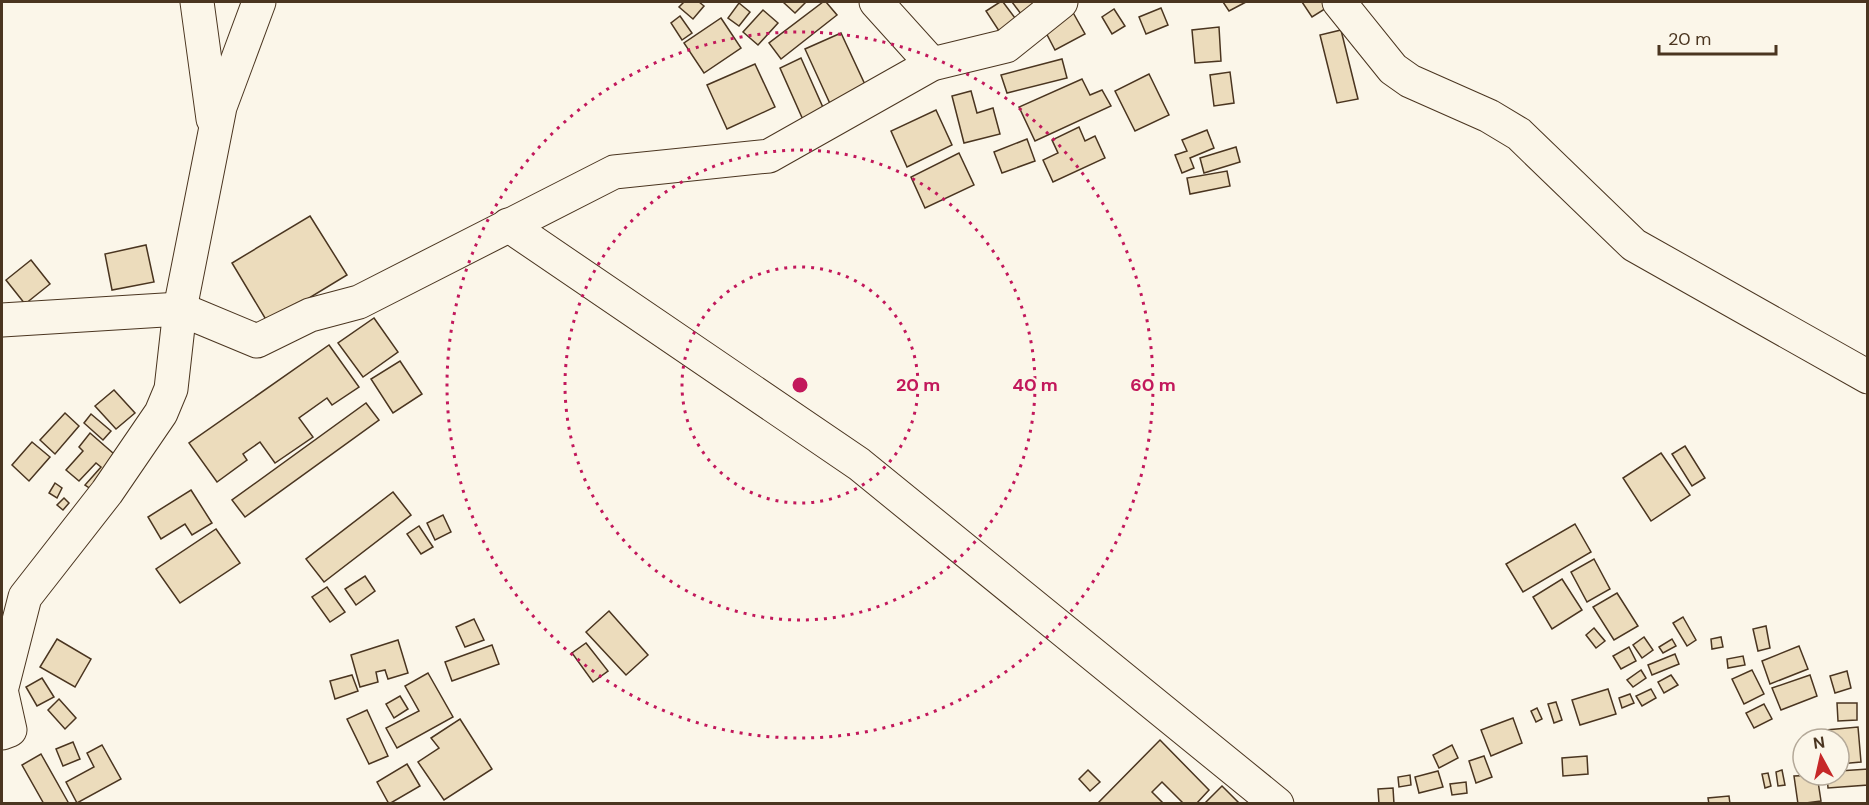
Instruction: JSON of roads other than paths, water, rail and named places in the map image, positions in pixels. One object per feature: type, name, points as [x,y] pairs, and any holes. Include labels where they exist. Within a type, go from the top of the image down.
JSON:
[{"type":"street","points":[[197,2],[215,136]]},
{"type":"street","points":[[2,687],[25,597],[107,492],[161,413],[171,389],[180,309],[220,107],[259,2]]},
{"type":"street","points":[[876,2],[932,64]]},
{"type":"street","points":[[2,320],[180,309],[257,341],[310,315],[359,302],[614,172],[769,156],[932,64],[1006,46],[1061,2]]},
{"type":"street","points":[[1339,2],[1393,69],[1410,81],[1489,116],[1518,134],[1634,245],[1868,377]]},
{"type":"street","points":[[508,225],[858,464],[1277,804]]},
{"type":"street","points":[[2,694],[9,730],[2,734]]}]
